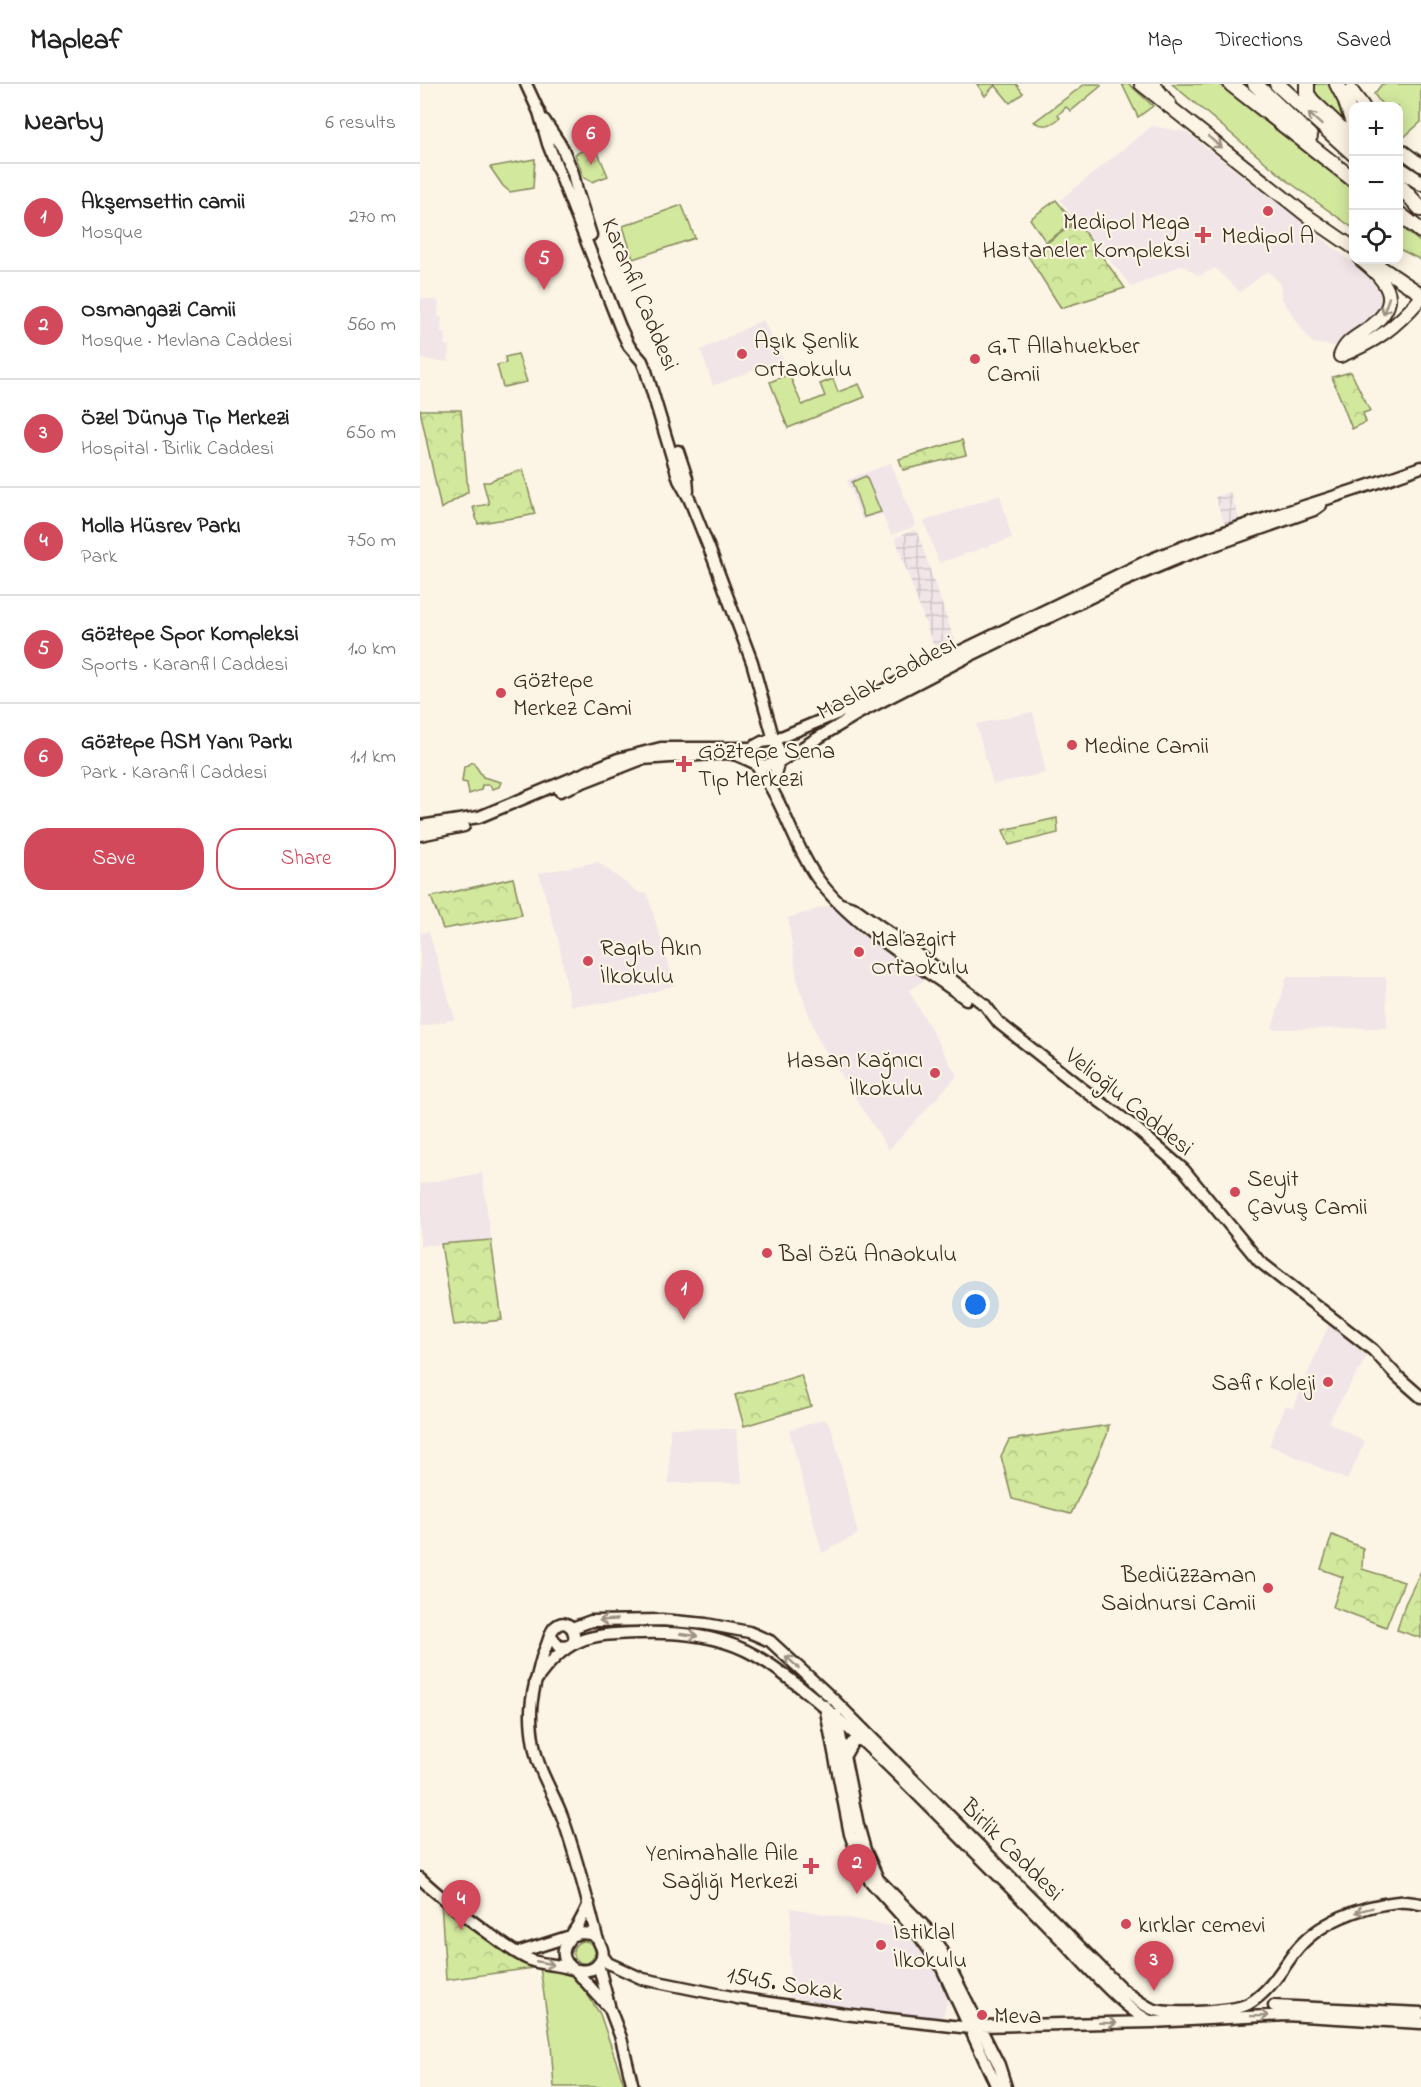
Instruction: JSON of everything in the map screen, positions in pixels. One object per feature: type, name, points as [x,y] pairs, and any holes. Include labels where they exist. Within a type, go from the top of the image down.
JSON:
[{"type":"highway","points":[[1152,84],[1169,105]]},
{"type":"highway","points":[[1231,84],[1349,177]]},
{"type":"highway","points":[[1255,84],[1349,170]]},
{"type":"highway","points":[[1276,84],[1349,150]]},
{"type":"highway","points":[[1307,84],[1307,94],[1349,137]]},
{"type":"highway","points":[[1337,84],[1349,116]]},
{"type":"highway","points":[[1403,171],[1421,183]]},
{"type":"highway","points":[[1403,189],[1419,207]]},
{"type":"highway","points":[[1403,195],[1419,207]]},
{"type":"main road","name":"Karanfil Caddesi","points":[[526,84],[539,112],[551,152],[620,327],[629,346],[642,361],[646,371],[679,480],[689,498],[752,662],[774,740],[781,754],[777,763]]},
{"type":"main road","points":[[1141,84],[1306,215],[1349,245]]},
{"type":"main road","points":[[1350,87],[1360,102]]},
{"type":"main road","name":"Karanfil Caddesi","points":[[539,112],[562,147],[613,292],[637,346],[646,356],[654,374],[687,478],[689,498]]},
{"type":"main road","points":[[551,152],[562,147]]},
{"type":"main road","points":[[1403,152],[1421,165]]},
{"type":"main road","points":[[1334,234],[1349,250]]},
{"type":"main road","points":[[1365,264],[1387,287],[1390,300],[1382,317],[1348,342],[1340,356],[1367,345],[1389,330],[1421,296],[1376,264]]},
{"type":"main road","name":"Maslak Caddesi","points":[[420,826],[479,817],[618,759],[661,748],[751,748],[762,742],[774,740],[841,712],[934,664],[1147,561],[1294,508],[1328,500],[1421,467]]},
{"type":"main road","name":"Maslak Caddesi","points":[[420,835],[482,822],[642,759],[727,753],[738,754],[766,767],[777,763],[859,713],[1114,585],[1181,557],[1314,510],[1328,500]]},
{"type":"main road","name":"Velioğlu Caddesi","points":[[751,748],[751,754],[771,788],[793,837],[812,870],[833,897],[841,904],[856,909],[985,1005],[999,1023],[1114,1110],[1172,1159],[1184,1170],[1259,1261],[1373,1350],[1396,1376],[1421,1397]]},
{"type":"main road","points":[[771,788],[777,763]]},
{"type":"main road","points":[[572,1628],[591,1621],[662,1620],[706,1624],[749,1632],[770,1641],[825,1693],[830,1704],[850,1834],[859,1859],[870,1881],[918,1934],[941,1966],[999,2065],[1006,2087]]},
{"type":"main road","points":[[535,1682],[549,1661],[574,1639],[572,1628],[565,1624],[558,1625],[553,1630],[544,1652],[535,1682],[531,1696],[530,1720],[542,1774],[561,1815],[589,1903],[596,1938]]},
{"type":"main road","name":"Birlik Caddesi","points":[[569,1645],[597,1635],[619,1633],[691,1634],[725,1642],[767,1662],[830,1704],[1122,1989],[1140,2003],[1155,2010],[1173,2012],[1232,2008],[1247,2004],[1261,1994],[1281,1972],[1295,1951],[1340,1916],[1400,1901],[1421,1904]]},
{"type":"main road","points":[[552,1637],[558,1646],[569,1645]]},
{"type":"main road","name":"Birlik Caddesi","points":[[830,1704],[836,1717],[862,1734],[1100,1979],[1139,2016],[1152,2022]]},
{"type":"main road","points":[[836,1717],[864,1850],[878,1879],[927,1929],[940,1948],[975,2027],[997,2087]]},
{"type":"main road","points":[[844,1757],[847,1750],[862,1734]]},
{"type":"main road","points":[[420,1878],[452,1907],[517,1953],[536,1962],[587,1971],[600,1960]]},
{"type":"main road","points":[[589,1903],[564,1948],[564,1955],[566,1961],[610,2008]]},
{"type":"main road","points":[[517,1953],[580,1932],[592,1934],[596,1938],[600,1943],[600,1960],[610,2008],[621,2038],[633,2087]]},
{"type":"main road","name":"1545. Sokak","points":[[600,1960],[643,1979],[781,2006],[975,2027],[1152,2022]]},
{"type":"main road","points":[[1281,1972],[1270,1995],[1270,2000],[1286,2015]]},
{"type":"main road","points":[[1274,2006],[1421,2013]]},
{"type":"main road","points":[[1152,2022],[1286,2015],[1421,2022]]},
{"type":"shaded area","name":"Medipol Mega Hastaneler Kompleksi","points":[[1152,126],[1186,132],[1349,260],[1349,264],[1354,264],[1360,269],[1385,296],[1384,309],[1365,327],[1335,346],[1312,343],[1282,299],[1280,283],[1268,271],[1240,292],[1215,268],[1199,276],[1182,265],[1132,287],[1060,200]]},
{"type":"shaded area","points":[[420,298],[439,301],[438,317],[442,318],[441,332],[446,332],[444,345],[449,346],[448,362],[420,359]]},
{"type":"shaded area","name":"Aşık Şenlik Ortaokulu","points":[[763,320],[783,359],[713,386],[701,350]]},
{"type":"shaded area","points":[[891,463],[916,526],[891,535],[882,514],[862,520],[847,480]]},
{"type":"shaded area","points":[[1230,492],[1240,520],[1225,525],[1215,497]]},
{"type":"shaded area","points":[[1000,495],[1012,538],[939,563],[924,521]]},
{"type":"shaded area","points":[[916,529],[955,642],[935,650],[895,538]]},
{"type":"shaded area","points":[[1033,712],[1046,773],[993,784],[976,724]]},
{"type":"shaded area","points":[[598,862],[639,893],[647,893],[675,985],[628,1000],[570,1006],[559,943],[539,873]]},
{"type":"shaded area","points":[[834,904],[928,978],[909,990],[957,1076],[889,1150],[818,1039],[798,985],[788,918]]},
{"type":"shaded area","points":[[429,932],[455,1019],[420,1027],[420,933]]},
{"type":"shaded area","points":[[1287,977],[1386,977],[1387,1028],[1272,1029]]},
{"type":"shaded area","points":[[482,1173],[491,1240],[420,1246],[420,1184]]},
{"type":"shaded area","points":[[1329,1324],[1367,1356],[1328,1422],[1365,1442],[1347,1480],[1269,1445],[1286,1405],[1293,1408]]},
{"type":"shaded area","points":[[825,1419],[832,1429],[858,1534],[822,1553],[789,1430]]},
{"type":"shaded area","points":[[670,1428],[736,1429],[742,1483],[669,1483]]},
{"type":"shaded area","points":[[791,1908],[905,1928],[935,1970],[946,1996],[947,2003],[943,2016],[939,2018],[836,2006],[789,1996]]},
{"type":"green space","points":[[977,84],[1016,84],[1023,93],[1010,103],[995,85],[985,96]]},
{"type":"green space","points":[[1085,84],[1101,86],[1071,111],[1066,107],[1058,115],[1060,118],[1054,122],[1045,125],[1034,122]]},
{"type":"green space","points":[[1122,84],[1129,84],[1153,106],[1138,117]]},
{"type":"green space","points":[[1172,84],[1219,84],[1349,187],[1349,225],[1289,182]]},
{"type":"green space","points":[[1314,84],[1332,84],[1349,128],[1313,94]]},
{"type":"green space","points":[[1382,84],[1421,84],[1421,122],[1404,137],[1403,102],[1380,102],[1374,94]]},
{"type":"green space","points":[[595,146],[608,176],[592,182],[584,178],[575,154]]},
{"type":"green space","points":[[535,159],[533,188],[510,192],[490,167]]},
{"type":"green space","points":[[1056,200],[1074,222],[1046,242],[1030,219]]},
{"type":"green space","points":[[682,205],[695,238],[633,259],[623,226]]},
{"type":"green space","points":[[1077,222],[1125,288],[1061,308],[1028,256]]},
{"type":"green space","points":[[1403,228],[1421,243],[1421,260],[1403,251]]},
{"type":"green space","points":[[518,354],[527,382],[503,387],[497,365],[506,363],[505,357]]},
{"type":"green space","points":[[1351,372],[1370,411],[1363,413],[1366,422],[1352,429],[1332,377]]},
{"type":"green space","points":[[789,374],[802,405],[825,396],[820,384],[833,379],[838,392],[859,384],[865,397],[788,428],[770,382]]},
{"type":"green space","points":[[420,410],[461,410],[468,492],[441,509]]},
{"type":"green space","points":[[962,440],[966,455],[903,470],[899,459]]},
{"type":"green space","points":[[523,470],[535,514],[478,524],[473,507],[489,504],[483,482],[490,482]]},
{"type":"green space","points":[[866,476],[881,512],[864,517],[852,482]]},
{"type":"green space","points":[[473,762],[483,777],[501,782],[499,787],[492,789],[490,785],[482,785],[481,790],[469,794],[467,783],[462,782],[464,767]]},
{"type":"green space","points":[[1057,818],[1058,833],[1009,845],[1003,830]]},
{"type":"green space","points":[[513,878],[522,915],[443,929],[431,897]]},
{"type":"green space","points":[[491,1240],[502,1320],[454,1325],[441,1244]]},
{"type":"green space","points":[[801,1375],[811,1406],[744,1426],[735,1395]]},
{"type":"green space","points":[[1109,1425],[1107,1435],[1071,1514],[1012,1499],[1001,1456],[1009,1440]]},
{"type":"green space","points":[[1332,1535],[1363,1548],[1362,1569],[1404,1582],[1386,1627],[1333,1607],[1343,1577],[1321,1569]]},
{"type":"green space","points":[[1421,1571],[1421,1638],[1397,1630],[1405,1604]]},
{"type":"green space","points":[[441,1901],[540,1967],[446,1980]]},
{"type":"green space","points":[[584,1941],[592,1944],[595,1952],[592,1960],[584,1963],[576,1960],[573,1952],[576,1944]]},
{"type":"green space","points":[[540,1967],[576,1977],[600,2014],[625,2087],[554,2087],[551,2044]]},
{"type":"place","name":"Göztepe ASM Yanı Parkı","points":[[591,165]]},
{"type":"place","name":"Medipol A","points":[[1268,211]]},
{"type":"place","name":"Medipol Mega Hastaneler Kompleksi","points":[[1203,235]]},
{"type":"place","name":"Göztepe Spor Kompleksi","points":[[544,290]]},
{"type":"place","name":"Aşık Şenlik Ortaokulu","points":[[742,354]]},
{"type":"place","name":"G.T Allahuekber Camii","points":[[975,359]]},
{"type":"place","name":"Göztepe Merkez Cami","points":[[501,693]]},
{"type":"place","name":"Medine Camii","points":[[1072,745]]},
{"type":"place","name":"Göztepe Sena Tıp Merkezi","points":[[684,764]]},
{"type":"place","name":"Malazgirt Ortaokulu","points":[[859,952]]},
{"type":"place","name":"Ragıb Akın İlkokulu","points":[[588,961]]},
{"type":"place","name":"Hasan Kağnıcı İlkokulu","points":[[935,1073]]},
{"type":"place","name":"Seyit Çavuş Camii","points":[[1235,1192]]},
{"type":"place","name":"Bal Özü Anaokulu","points":[[767,1253]]},
{"type":"place","name":"Akşemsettin camii","points":[[684,1320]]},
{"type":"place","name":"Safir Koleji","points":[[1328,1382]]},
{"type":"place","name":"Bediüzzaman Saidnursi Camii","points":[[1268,1588]]},
{"type":"place","name":"Yenimahalle Aile Sağlığı Merkezi","points":[[811,1866]]},
{"type":"place","name":"Osmangazi Camii","points":[[857,1894]]},
{"type":"place","name":"kırklar cemevi","points":[[1126,1924]]},
{"type":"place","name":"Molla Hüsrev Parkı","points":[[461,1930]]},
{"type":"place","name":"İstiklal İlkokulu","points":[[881,1945]]},
{"type":"place","name":"Özel Dünya Tıp Merkezi","points":[[1154,1991]]},
{"type":"place","name":"Meva","points":[[982,2015]]}]
